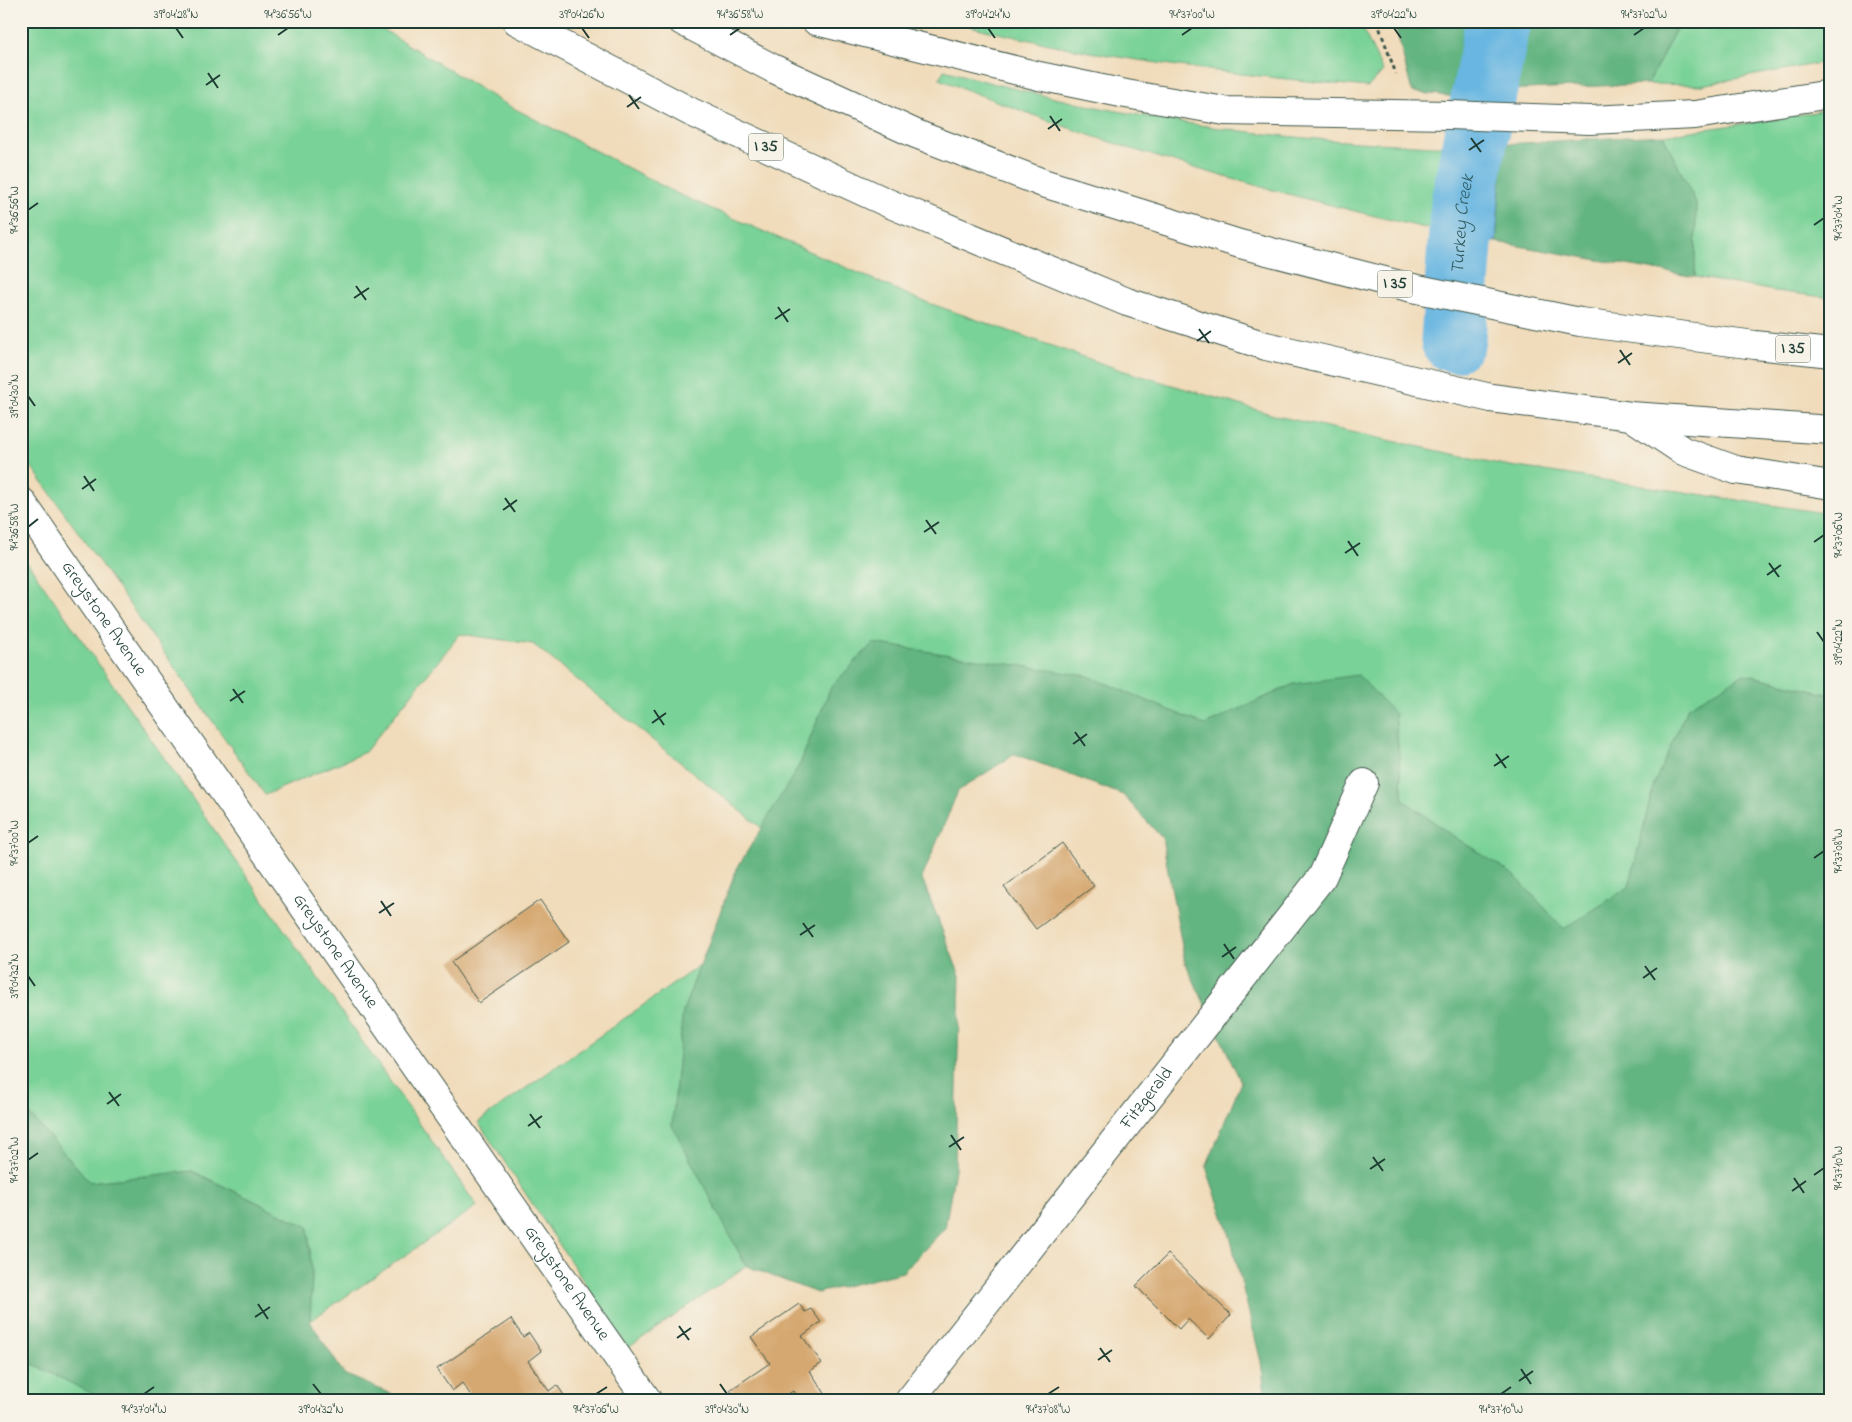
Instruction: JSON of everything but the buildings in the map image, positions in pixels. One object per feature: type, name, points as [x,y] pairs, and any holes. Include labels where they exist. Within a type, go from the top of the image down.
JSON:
[{"type":"main road","name":"I 35","points":[[517,21],[700,116],[888,204],[1127,302],[1266,346],[1492,398],[1631,416],[1831,430]]},
{"type":"main road","name":"I 35","points":[[682,21],[772,68],[916,134],[1043,183],[1240,244],[1408,287],[1580,322],[1831,353]]},
{"type":"main road","points":[[816,21],[1049,78],[1126,94],[1225,110],[1590,120],[1695,116],[1831,94]]},
{"type":"main road","points":[[1631,416],[1683,451],[1736,470],[1831,485]]},
{"type":"main road","name":"Greystone Avenue","points":[[21,501],[648,1401]]},
{"type":"main road","name":"Fitzgerald","points":[[909,1401],[1322,877],[1364,783]]},
{"type":"path","points":[[1377,21],[1396,74]]},
{"type":"green space","points":[[21,21],[369,21],[500,101],[678,194],[920,300],[1121,370],[1281,417],[1504,465],[1831,514],[1831,695],[1744,674],[1654,784],[1629,887],[1564,929],[1514,875],[1453,836],[1403,800],[1395,714],[1294,684],[1205,725],[1088,676],[831,687],[800,764],[762,828],[533,644],[460,634],[365,752],[265,795],[21,452]]},
{"type":"green space","points":[[953,21],[1359,21],[1383,71],[1368,87],[1248,75],[1089,52],[1001,34]]},
{"type":"green space","points":[[1394,21],[1480,21],[1467,98],[1412,92]]},
{"type":"green space","points":[[1517,21],[1680,21],[1648,84],[1501,90]]},
{"type":"green space","points":[[1680,21],[1831,21],[1831,61],[1702,85],[1648,84]]},
{"type":"green space","points":[[944,70],[1027,92],[1199,125],[1306,138],[1455,147],[1442,232],[1268,189],[1095,137],[939,79]]},
{"type":"green space","points":[[1831,109],[1831,298],[1775,291],[1695,277],[1696,203],[1663,135],[1777,119]]},
{"type":"green space","points":[[1663,135],[1696,203],[1695,277],[1496,242],[1503,144]]},
{"type":"green space","points":[[21,553],[477,1206],[310,1321],[312,1276],[308,1227],[192,1171],[90,1182],[21,1105]]},
{"type":"green space","points":[[873,643],[1088,676],[1205,725],[1294,684],[1358,675],[1395,714],[1403,800],[1453,836],[1514,875],[1564,929],[1629,887],[1654,784],[1688,707],[1744,674],[1831,695],[1831,1401],[1266,1401],[1261,1362],[1230,1236],[1206,1167],[1241,1082],[1185,962],[1162,838],[1123,795],[1015,754],[958,791],[922,878],[960,976],[955,1169],[945,1228],[903,1272],[817,1293],[746,1266],[672,1125],[683,1011],[736,870],[800,764],[831,687]]},
{"type":"green space","points":[[700,965],[683,1011],[672,1125],[746,1266],[628,1348],[478,1122]]},
{"type":"green space","points":[[21,1105],[90,1182],[192,1171],[308,1227],[312,1276],[310,1321],[344,1374],[408,1401],[107,1401],[21,1358]]},
{"type":"green space","points":[[21,1358],[107,1401],[21,1401]]},
{"type":"water","points":[[1480,21],[1517,21],[1501,90],[1503,144],[1496,242],[1442,232],[1455,147],[1467,98]]},
{"type":"waterway","name":"Turkey Creek","points":[[1453,340],[1463,203],[1498,21]]}]
